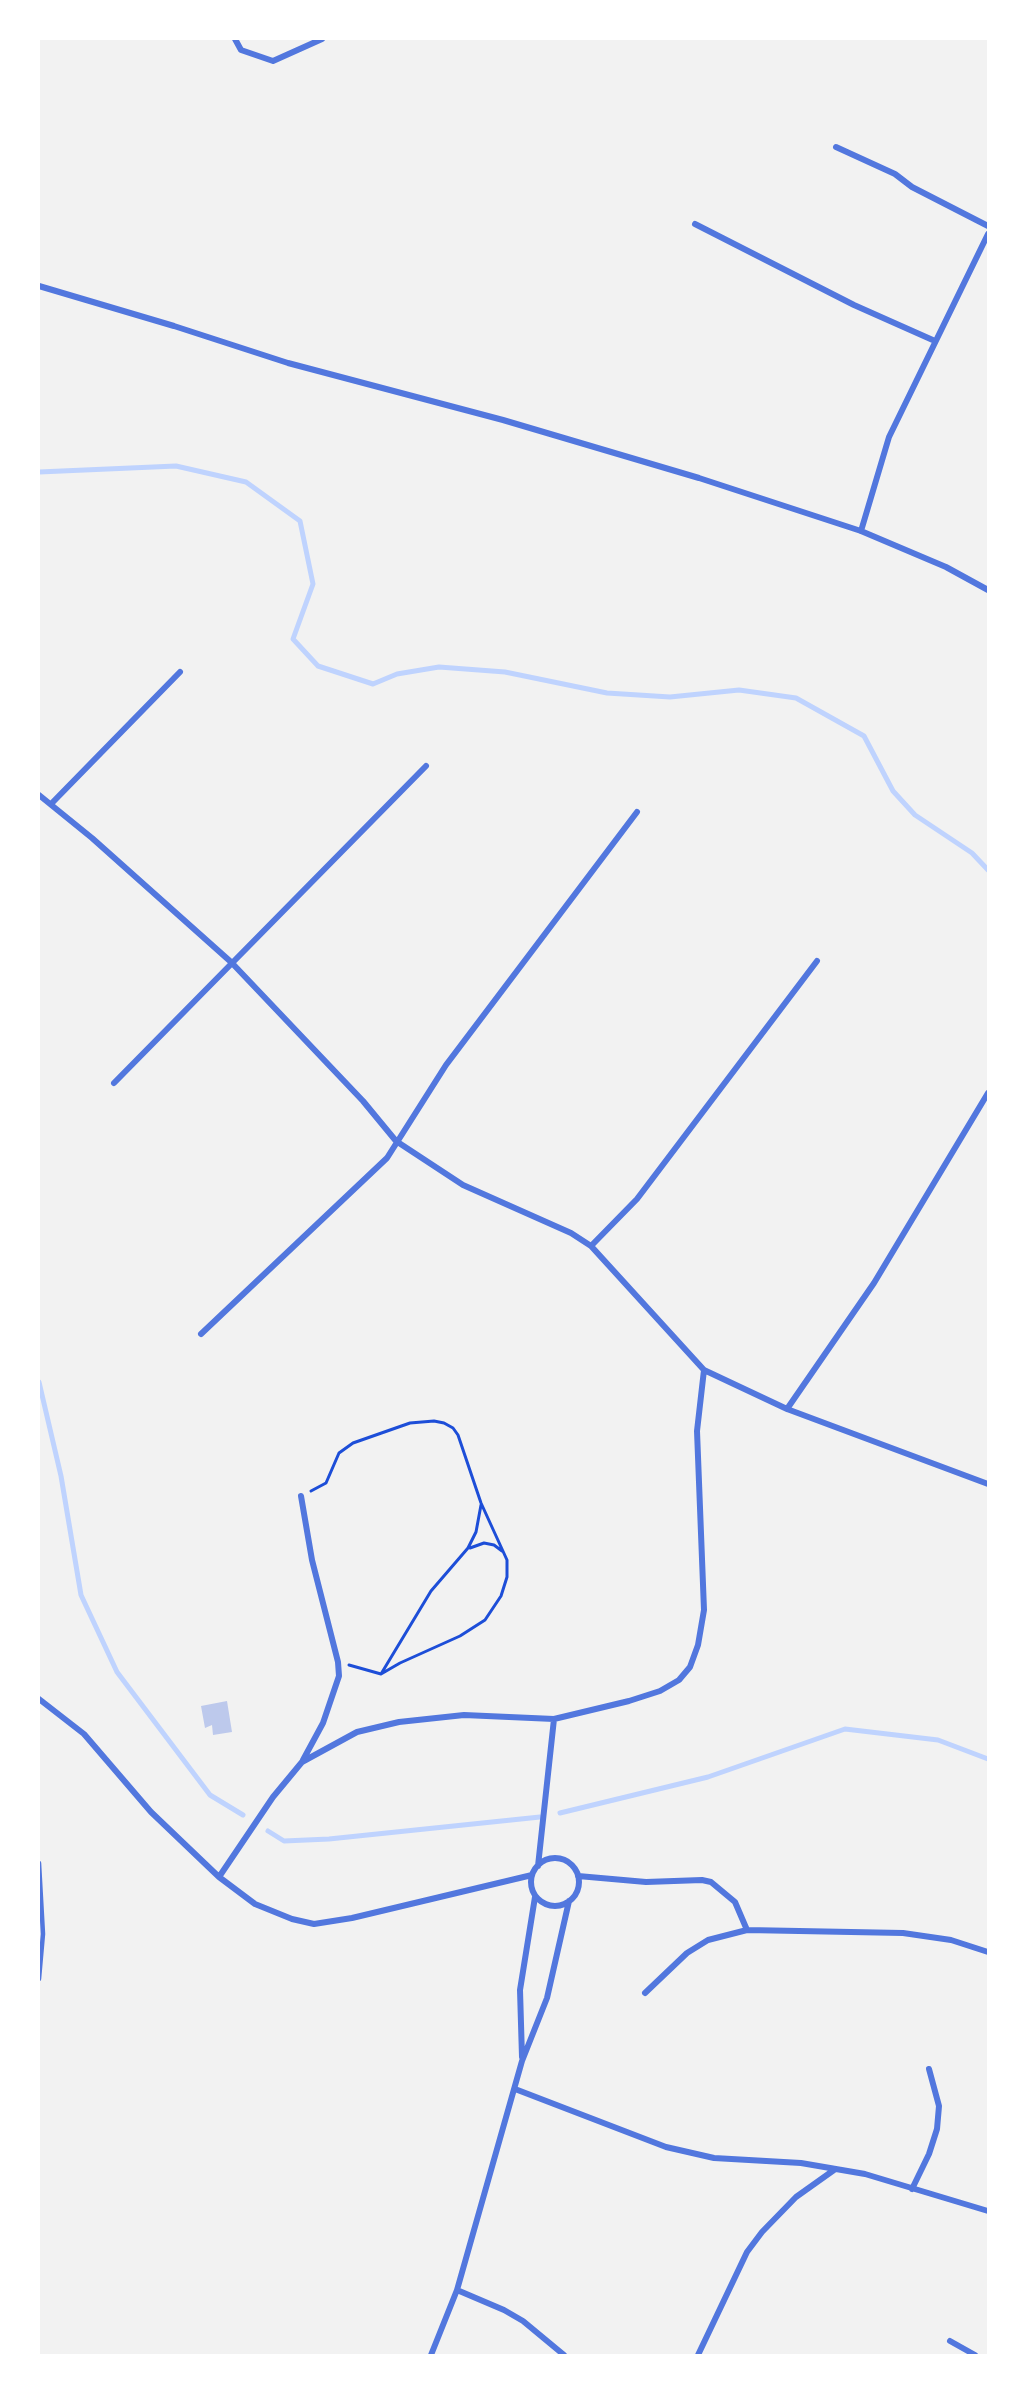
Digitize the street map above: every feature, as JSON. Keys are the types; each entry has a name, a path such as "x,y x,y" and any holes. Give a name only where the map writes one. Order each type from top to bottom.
{"street":[{"path":"235,39 241,50 273,61 322,39"},
{"path":"836,147 896,174 912,187 988,226"},
{"path":"695,224 854,305 935,341"},
{"path":"861,531 889,437 988,234"},
{"path":"39,286 288,363 503,420 688,475 861,531 946,567 988,590"},
{"path":"51,804 180,672"},
{"path":"114,1083 426,766"},
{"path":"39,795 231,962 363,1101 396,1141 463,1185 571,1233 591,1246 704,1370 787,1408 988,1485"},
{"path":"201,1334 387,1158 446,1065 637,812"},
{"path":"591,1246 637,1199 817,962"},
{"path":"787,1408 874,1283 988,1093"},
{"path":"302,1762 357,1732 399,1722 464,1715 554,1719 602,1708 660,1690 679,1680 690,1667 703,1627 697,1431 704,1370"},
{"path":"219,1877 273,1797 302,1762 330,1704 339,1676 338,1662 312,1560 302,1496"},
{"path":"39,1699 84,1734 151,1812 219,1877 255,1904 292,1919 314,1924 372,1914 532,1875"},
{"path":"522,2061 520,1990 535,1897 531,1885 532,1875 538,1866 554,1719"},
{"path":"431,2355 457,2290 522,2061 547,1998 569,1901 579,1887 574,1867 566,1861 556,1858 538,1866"},
{"path":"578,1876 646,1882 702,1880 711,1882 735,1902 747,1930"},
{"path":"535,1897 548,1905 561,1905 569,1901"},
{"path":"645,1993 687,1953 708,1940 747,1930 903,1933 951,1940 988,1952"},
{"path":"912,2189 929,2154 937,2129 939,2106 929,2069"},
{"path":"514,2089 666,2148 714,2158 801,2163 865,2174 988,2211"},
{"path":"698,2355 747,2252 762,2232 796,2197 834,2170"},
{"path":"457,2290 504,2310 523,2321 564,2355"},
{"path":"950,2341 975,2355"}],"lane":[{"path":"39,1863 43,1934 39,1979"}],"path":[{"path":"302,1496 326,1483 339,1453 353,1443 410,1423 435,1420 453,1428 458,1435 481,1503 507,1560 507,1577 501,1596 485,1620 460,1636 417,1654 381,1674 338,1662"},
{"path":"381,1674 431,1592 468,1548 476,1532 481,1503"},
{"path":"468,1548 484,1543 494,1545 503,1551"}],"building":[{"path":"227,1701 232,1732 213,1735 212,1725 205,1728 201,1706"}],"waterway":[{"path":"39,472 176,466 246,482 300,521 313,584 293,639 318,666 373,684 397,674 439,667 505,672 607,693 670,697 739,690 796,698 864,736 893,791 915,815 972,853 988,870"},
{"path":"39,1382 61,1476 81,1595 117,1672 210,1795 243,1815"},
{"path":"560,1813 708,1777 845,1729 938,1740 988,1759"},
{"path":"268,1831 284,1841 329,1839 540,1817"}]}
